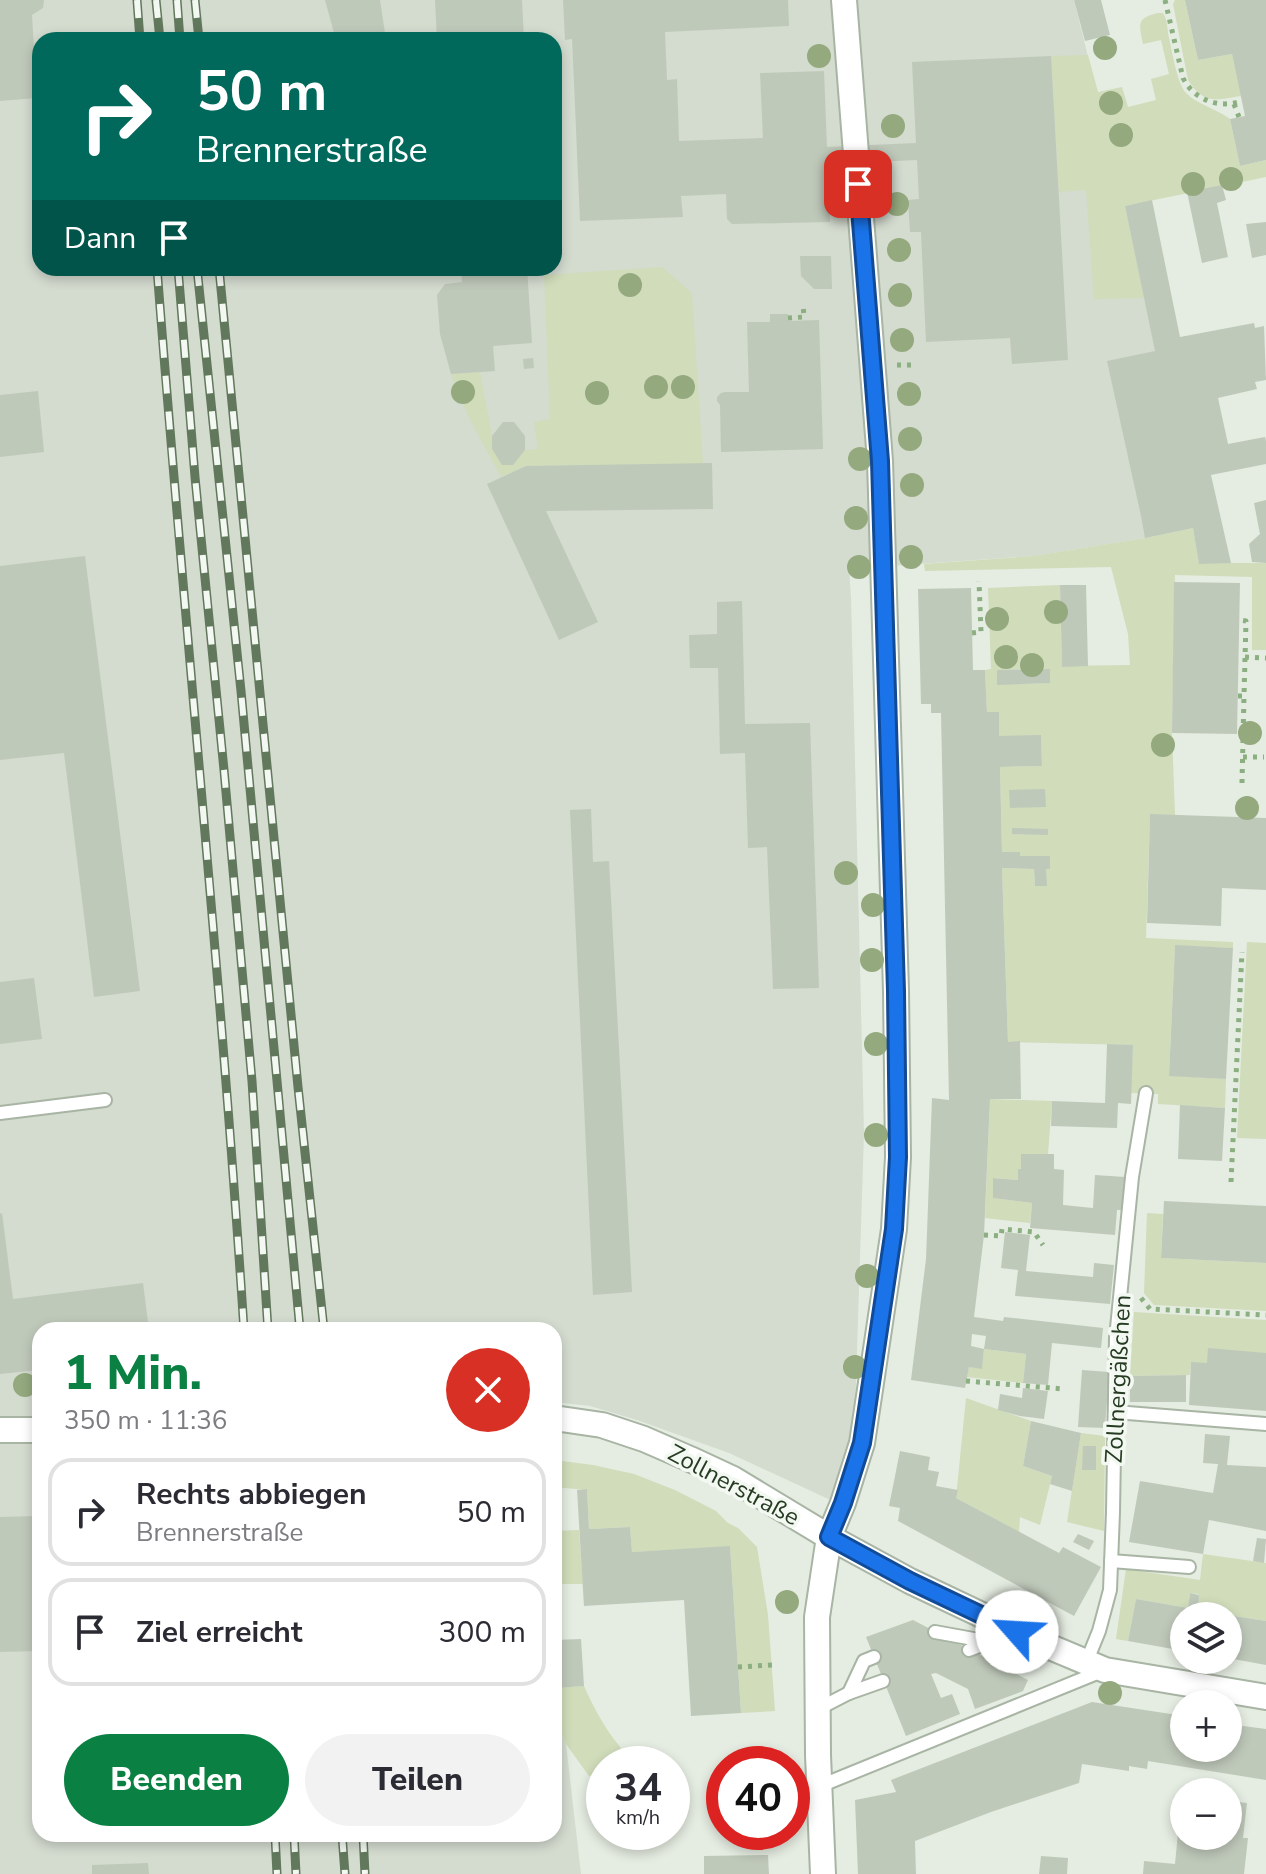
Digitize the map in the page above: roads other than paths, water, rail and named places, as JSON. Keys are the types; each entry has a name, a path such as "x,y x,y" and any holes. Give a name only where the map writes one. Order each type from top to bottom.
{"street":[{"path":"823,1874 817,1617 829,1537 862,1443 894,1229 898,1157 896,959 880,461 844,0"},
{"name":"Zollnerstraße","path":"562,1419 602,1425 690,1459 733,1479 910,1581 1096,1667 1266,1697"},
{"path":"0,1430 32,1430"}],"lane":[{"name":"Zollnergäßchen","path":"1096,1667 1099,1631 1110,1590 1116,1338 1132,1177 1146,1093"},
{"path":"0,1113 105,1100"},
{"path":"1115,1412 1266,1424"},
{"path":"1111,1561 1189,1567"},
{"path":"935,1632 990,1642"},
{"path":"969,1650 1017,1632"},
{"path":"849,1693 864,1661 874,1657"},
{"path":"820,1786 1096,1667"},
{"path":"818,1709 849,1693 883,1681"}],"railway":[{"path":"137,0 139,32"},
{"path":"156,0 159,32"},
{"path":"177,0 179,32"},
{"path":"195,0 198,32"},
{"path":"158,276 243,1322"},
{"path":"179,276 252,1081 267,1322"},
{"path":"198,276 241,691 299,1322"},
{"path":"220,276 323,1322"},
{"path":"275,1842 277,1874"},
{"path":"294,1842 296,1874"},
{"path":"343,1842 345,1874"},
{"path":"363,1842 365,1874"}]}
